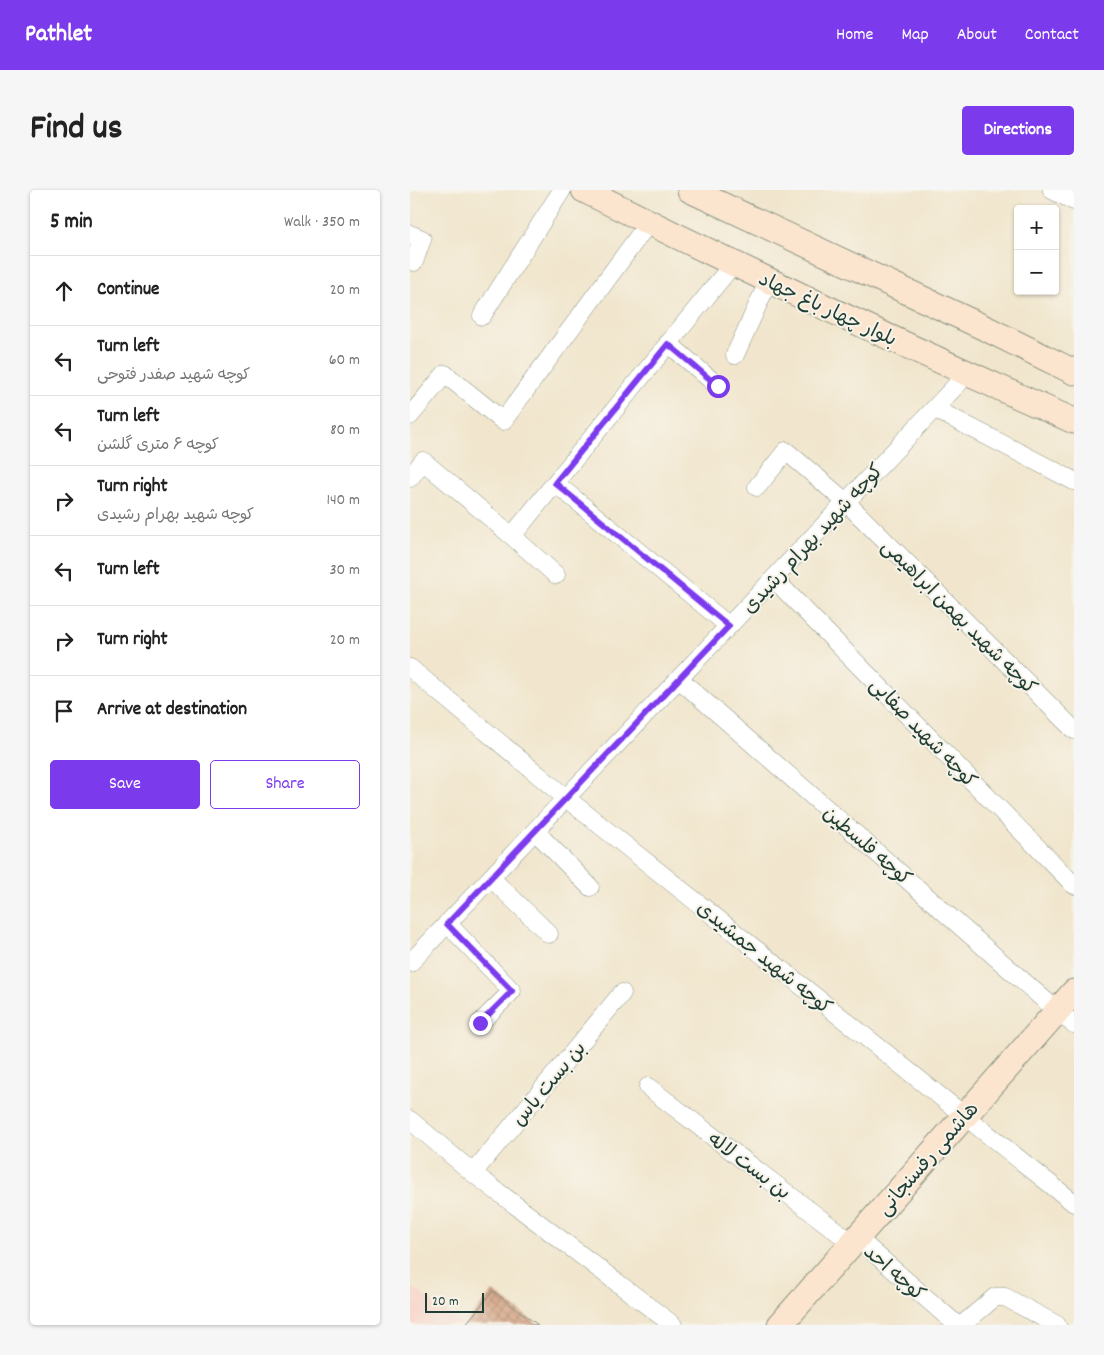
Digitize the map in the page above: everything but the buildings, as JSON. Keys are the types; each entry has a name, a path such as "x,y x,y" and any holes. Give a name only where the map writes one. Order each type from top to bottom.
{"street":[{"path":"482,316 562,190"},
{"name":"بلوار چهار باغ جهاد","path":"584,190 733,264 967,374 1074,421"},
{"path":"690,190 732,199 1074,372"},
{"path":"1052,190 1074,201"},
{"path":"410,416 445,374 503,421 648,222"},
{"path":"410,234 422,239 414,262"},
{"path":"512,536 733,264"},
{"path":"735,355 769,280"},
{"path":"668,344 718,386"},
{"name":"کوچه شهید بهرام رشیدی","path":"410,963 967,374"},
{"path":"935,409 1074,481"},
{"name":"کوچه شهید بهمن ابراهیمی","path":"757,487 786,451 846,502 1074,730"},
{"path":"410,478 423,461 556,574"},
{"path":"555,483 729,626"},
{"name":"کوچه شهید صفایی","path":"774,578 1074,885"},
{"name":"کوچه شهید جمشیدی","path":"410,668 566,798 1074,1203"},
{"name":"کوچه فلسطین","path":"679,679 1066,1017"},
{"path":"535,831 590,887"},
{"path":"491,878 549,934"},
{"path":"447,924 512,991 480,1023"},
{"name":"هاشمی رفسنجانی","path":"780,1325 965,1116 1066,1017 1074,992"},
{"name":"بن بست یاس","path":"473,1173 622,993"},
{"name":"بن بست لاله","path":"648,1087 854,1241"},
{"path":"410,1120 473,1173 673,1325"},
{"name":"کوچه احد","path":"854,1241 957,1325"},
{"path":"962,1325 996,1297 1005,1297 1057,1325"}],"shaded area":[{"path":"410,1285 463,1325 410,1325"},
{"path":"493,1291 538,1325 463,1325"}],"route":[{"path":"480,1023 512,991 447,924 729,626 555,483 668,344 718,386"}]}
